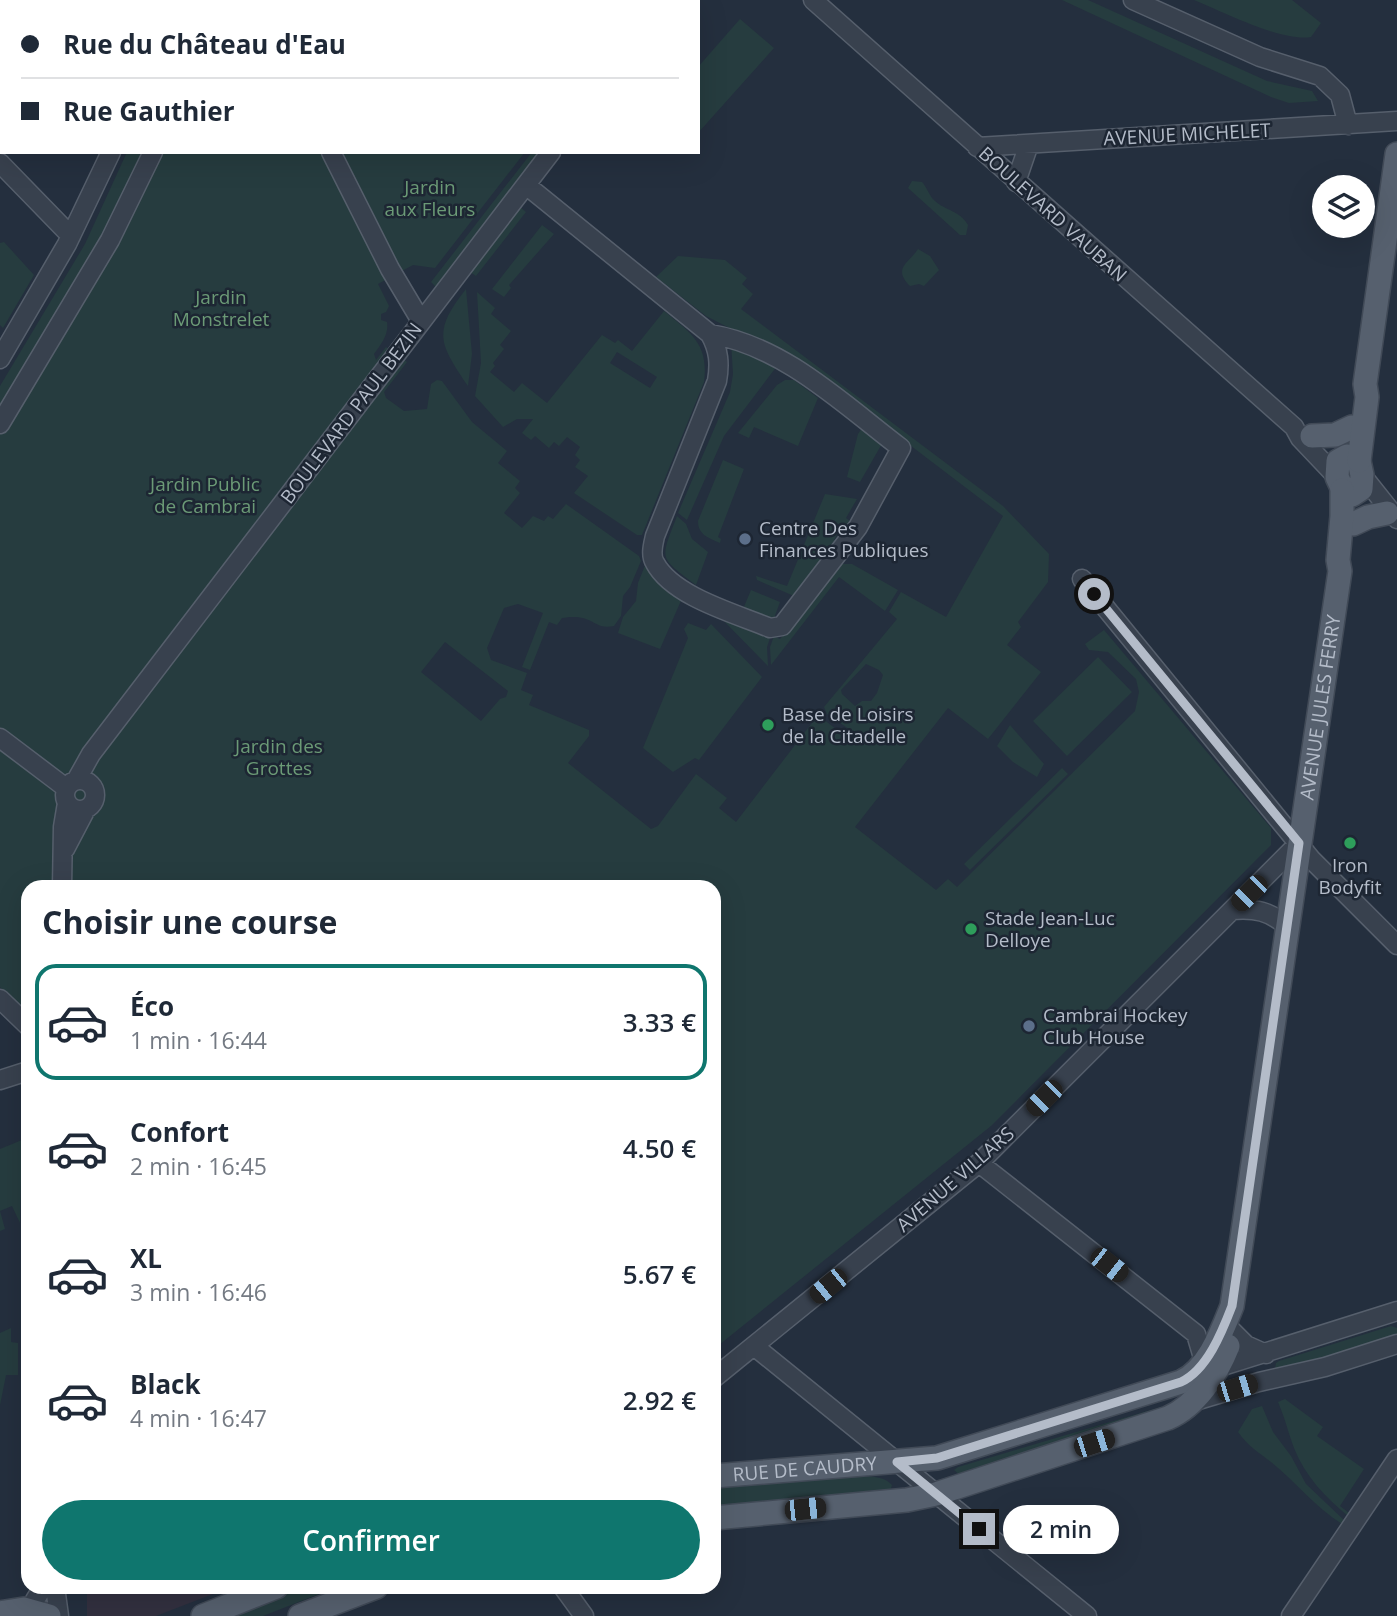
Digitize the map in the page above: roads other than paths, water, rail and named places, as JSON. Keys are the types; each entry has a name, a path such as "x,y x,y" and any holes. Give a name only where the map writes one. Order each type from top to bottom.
{"main road":[{"name":"AVENUE JULES FERRY","path":"1204,1368 1227,1332 1232,1306 1340,571 1348,553 1359,505 1351,475 1352,427 1359,396 1365,384 1393,216 1397,154"},
{"name":"AVENUE JULES FERRY","path":"1340,571 1338,560 1342,516 1367,397 1365,384"},
{"path":"1303,431 1335,435 1352,427"},
{"path":"1353,524 1368,517 1393,516"},
{"name":"RUE DE CAUDRY","path":"721,1517 907,1500 936,1494 1168,1419 1192,1402 1204,1368"},
{"name":"RUE DE CAUDRY","path":"721,1475 937,1458 1181,1382 1204,1368"},
{"path":"203,1616 258,1594"},
{"path":"300,1616 358,1594"},
{"path":"0,1611 16,1609 41,1613"}],"street":[{"name":"BOULEVARD VAUBAN","path":"813,0 1016,182 1303,431 1351,475 1364,498 1375,502 1393,516"},
{"path":"1133,0 1260,57 1320,76 1340,95 1348,125"},
{"name":"AVENUE MICHELET","path":"977,147 1397,121"},
{"path":"1016,182 1029,144"},
{"path":"0,359 71,236 110,154"},
{"path":"0,424 110,240 152,154"},
{"path":"332,154 390,269 421,321"},
{"name":"BOULEVARD PAUL BEZIN","path":"63,880 65,849 63,834 75,789 102,742 549,154"},
{"path":"0,163 71,236"},
{"path":"526,184 710,334 718,351 717,381 655,536 653,557 659,569 688,593 775,629 782,626 864,518 901,448 781,359 731,337 710,334"},
{"path":"1082,579 1316,864 1397,945"},
{"path":"0,738 75,789"},
{"name":"BOULEVARD PAUL BEZIN","path":"65,849 86,809 75,809 75,789"},
{"name":"AVENUE VILLARS","path":"721,1372 979,1163 1299,843"},
{"path":"1232,910 1248,908 1264,911 1278,918 1287,927"},
{"path":"0,999 21,1019"},
{"path":"0,1080 21,1073"},
{"path":"979,1163 1196,1334 1227,1332 1266,1354"},
{"name":"RUE DE CAUDRY","path":"1204,1368 1266,1354 1397,1311"},
{"path":"1196,1334 1204,1368"},
{"name":"RUE DE CAUDRY","path":"1192,1402 1259,1381 1312,1371 1397,1344"},
{"path":"754,1346 1087,1616"},
{"path":"1291,1616 1397,1459"},
{"path":"39,1594 35,1600 41,1613"},
{"path":"56,1594 59,1616"},
{"path":"569,1594 584,1616"}],"place":[{"name":"Centre Des Finances Publiques","path":"745,539"},
{"name":"Base de Loisirs de la Citadelle","path":"768,725"},
{"name":"Iron Bodyfit","path":"1350,843"},
{"name":"Stade Jean-Luc Delloye","path":"971,929"},
{"name":"Cambrai Hockey Club House","path":"1029,1026"}],"park label":[{"name":"Jardin aux Fleurs","path":"430,198"},
{"name":"Jardin Monstrelet","path":"221,308"},
{"name":"Jardin Public de Cambrai","path":"205,495"},
{"name":"Jardin des Grottes","path":"279,757"}]}
